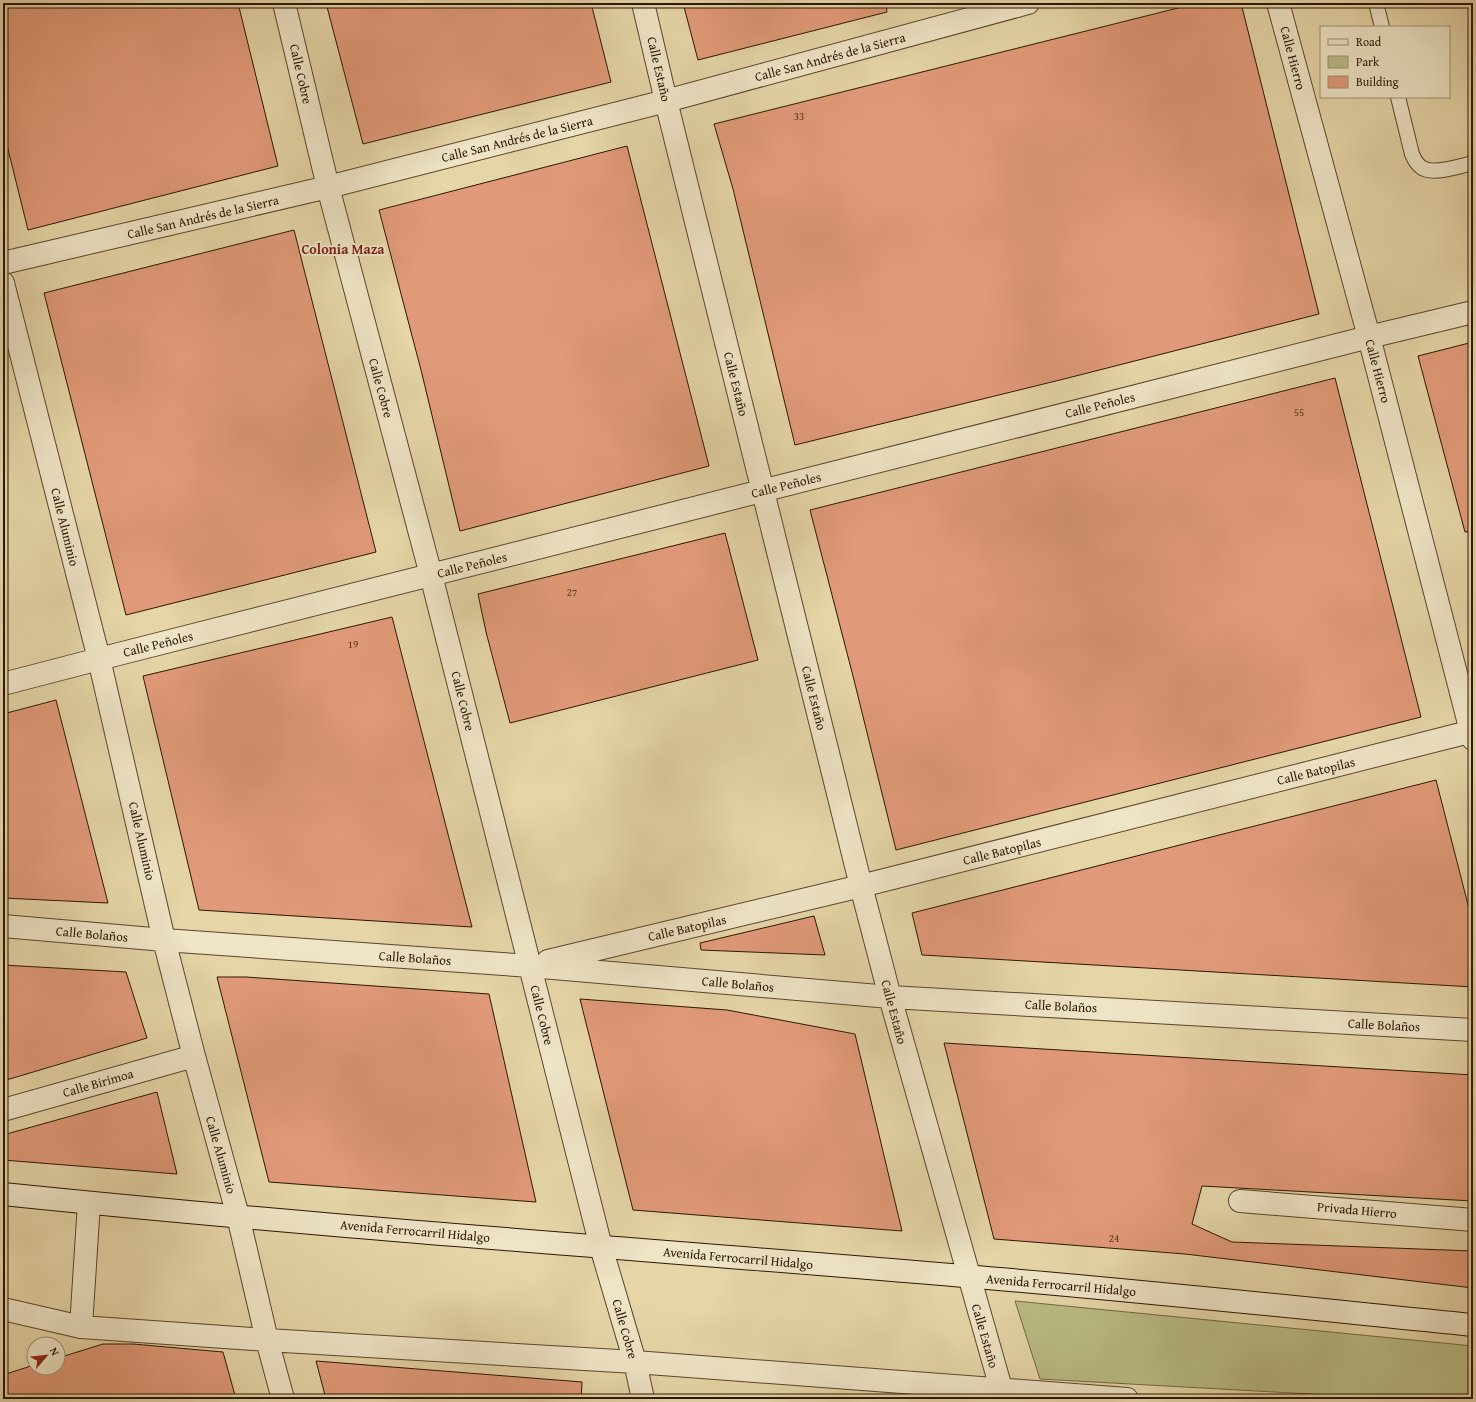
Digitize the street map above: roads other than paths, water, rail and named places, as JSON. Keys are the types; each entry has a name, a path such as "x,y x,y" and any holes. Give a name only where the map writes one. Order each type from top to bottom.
{"street":[{"name":"Calle Cobre","path":"284,3 328,187 431,575 601,1247 635,1362 643,1399"},
{"name":"Calle Estaño","path":"643,3 762,491 861,886 890,997 1002,1394"},
{"name":"Calle San Andrés de la Sierra","path":"3,263 328,187 666,101 1028,3"},
{"name":"Calle Hierro","path":"1278,3 1369,337 1472,734"},
{"name":"Calle Aluminio","path":"3,283 99,658 164,940 238,1216 267,1340 283,1399"},
{"name":"Calle Peñoles","path":"3,684 99,658 1473,312"},
{"name":"Calle Batopilas","path":"530,966 861,886 1472,734"},
{"name":"Calle Bolaños","path":"3,926 164,940 530,966 890,997 1473,1030"},
{"name":"Calle Birimoa","path":"3,1110 194,1056"},
{"name":"Avenida Ferrocarril Hidalgo","path":"3,1194 89,1203 601,1247 968,1276 1473,1325"},
{"name":"Privada Hierro","path":"1240,1201 1473,1220"},
{"path":"81,1327 89,1203"},
{"path":"3,1309 81,1327 267,1340 635,1362 1002,1394 1127,1399"}],"lane":[{"path":"1376,3 1382,26"},
{"path":"1398,98 1412,154 1416,162 1422,168 1429,171 1438,171 1473,163"}],"district":[{"name":"Colonia Maza","path":"343,249"}]}
